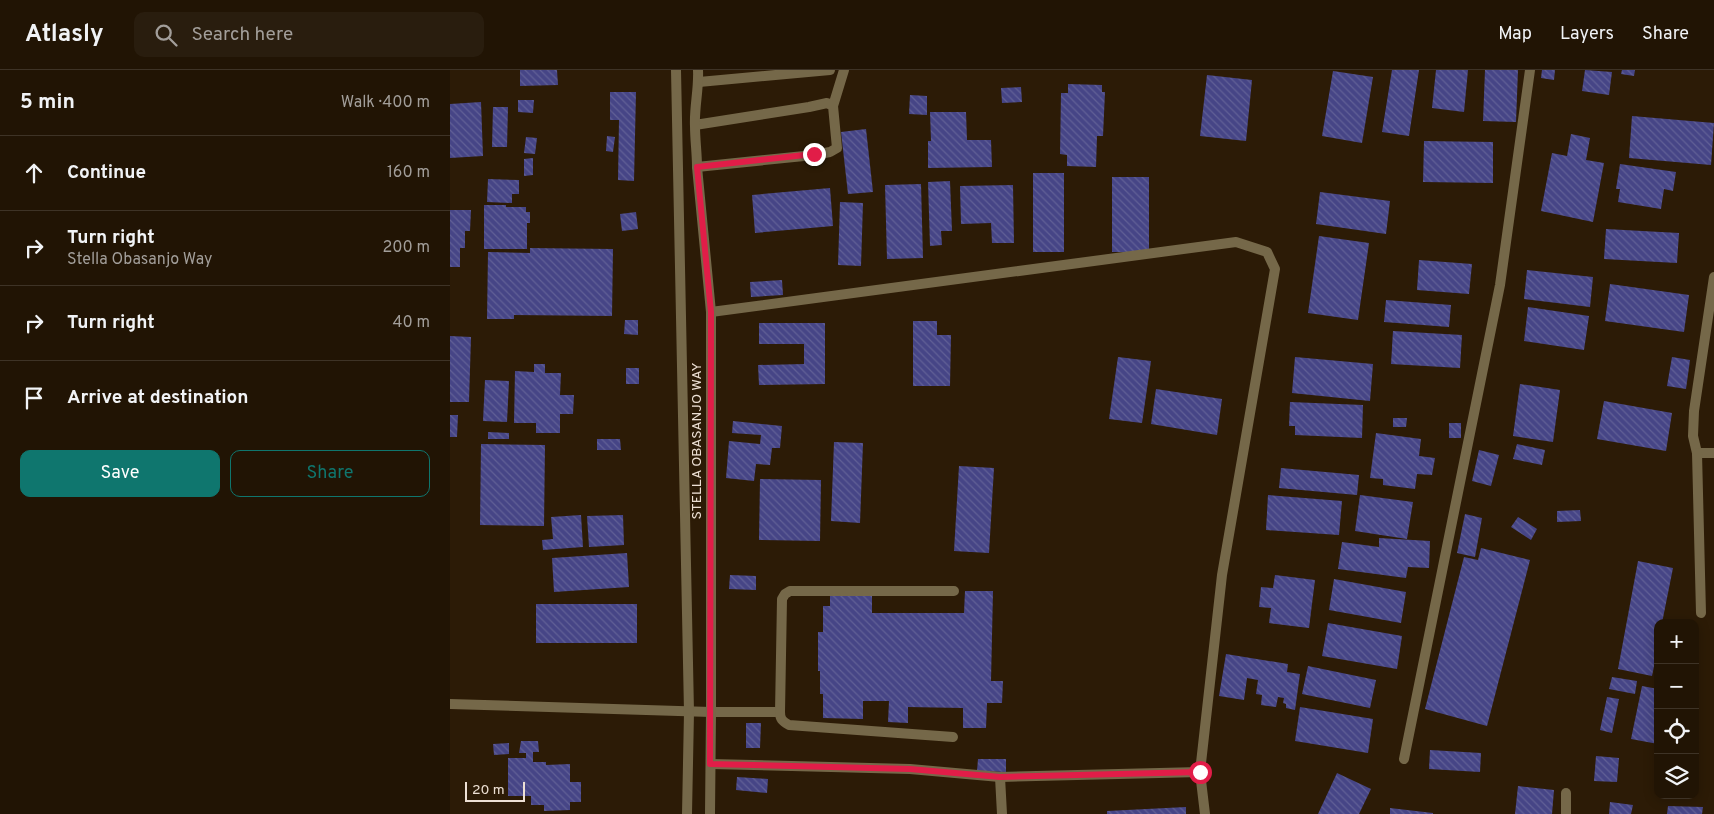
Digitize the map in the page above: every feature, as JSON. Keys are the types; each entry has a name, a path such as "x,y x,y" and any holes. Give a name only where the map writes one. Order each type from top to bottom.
{"street":[{"path":"676,70 689,712 687,814"},
{"name":"STELLA OBASANJO WAY","path":"698,70 699,82 695,125 697,167 711,312 710,814"},
{"path":"699,82 830,70"},
{"path":"697,167 830,152 837,148 833,106 844,70"},
{"path":"1404,759 1500,285 1530,70"},
{"path":"695,125 809,108 827,103 833,106"},
{"path":"678,146 697,144"},
{"path":"711,312 1236,242 1267,252 1275,269 1222,575 1200,772 1206,814"},
{"path":"1701,613 1697,453 1693,436 1694,411 1714,277"},
{"path":"1697,453 1714,454"},
{"path":"953,737 789,725 783,722 780,712 782,599 785,594 790,591 954,591"},
{"path":"450,704 689,712 780,712"},
{"path":"710,764 910,769 1000,777 1200,772"},
{"path":"1000,777 1002,814"},
{"path":"1566,793 1566,814"}],"building":[{"path":"520,70 557,70 558,85 520,86"},
{"path":"1392,70 1419,70 1409,136 1382,132"},
{"path":"1436,70 1468,70 1464,112 1432,108"},
{"path":"1485,70 1518,70 1516,122 1483,121"},
{"path":"1542,70 1555,70 1554,80 1541,78"},
{"path":"1585,70 1612,72 1609,95 1582,91"},
{"path":"1622,70 1635,70 1634,76 1621,74"},
{"path":"1333,71 1373,77 1362,143 1322,136"},
{"path":"1207,75 1252,80 1246,141 1200,136"},
{"path":"1068,84 1102,85 1102,92 1105,92 1103,136 1097,136 1096,167 1067,166 1067,155 1060,154 1061,93 1068,93"},
{"path":"1021,87 1022,102 1002,103 1001,88"},
{"path":"610,92 636,92 634,181 618,180 619,120 610,120"},
{"path":"910,95 927,96 927,115 909,114"},
{"path":"518,100 534,100 533,113 518,112"},
{"path":"481,102 483,156 450,158 450,104"},
{"path":"493,107 508,107 507,147 492,147"},
{"path":"930,112 966,112 967,140 991,140 992,167 928,168 928,141 931,141"},
{"path":"1632,116 1714,123 1711,165 1629,158"},
{"path":"866,129 873,192 848,194 841,132"},
{"path":"1571,134 1590,138 1586,160 1604,163 1593,222 1541,211 1552,153 1567,156"},
{"path":"607,136 615,137 613,152 606,151"},
{"path":"526,137 537,138 535,154 524,153"},
{"path":"1424,141 1493,142 1493,183 1423,182"},
{"path":"533,158 533,175 524,176 524,159"},
{"path":"1620,164 1676,172 1673,191 1664,189 1661,209 1618,202 1620,189 1616,189"},
{"path":"1033,173 1064,173 1064,252 1033,252"},
{"path":"1112,177 1149,177 1149,252 1112,252"},
{"path":"488,179 519,180 519,194 512,194 512,203 487,202"},
{"path":"950,181 952,231 941,231 942,245 930,246 928,182"},
{"path":"921,184 923,258 887,259 885,185"},
{"path":"1013,185 1014,243 992,243 991,223 961,224 960,186"},
{"path":"830,188 833,226 755,233 752,195"},
{"path":"1320,192 1390,201 1386,234 1316,224"},
{"path":"840,202 863,203 861,266 838,265"},
{"path":"484,205 526,207 526,212 530,212 530,223 527,223 527,249 484,249"},
{"path":"450,210 471,210 470,231 465,231 465,248 460,248 460,267 450,267"},
{"path":"636,212 638,229 622,231 620,214"},
{"path":"1606,229 1679,233 1677,263 1604,259"},
{"path":"1319,236 1369,243 1358,320 1308,313"},
{"path":"530,248 613,249 612,316 514,315 514,319 487,319 488,252 530,253"},
{"path":"1419,260 1472,264 1469,294 1417,290"},
{"path":"1527,270 1593,277 1590,307 1524,299"},
{"path":"782,280 783,295 751,297 750,282"},
{"path":"1610,284 1689,295 1684,332 1605,321"},
{"path":"1386,300 1451,305 1449,327 1384,322"},
{"path":"1528,307 1589,316 1584,350 1524,341"},
{"path":"625,320 638,320 638,335 624,334"},
{"path":"913,321 937,321 937,335 951,335 950,386 913,386"},
{"path":"759,323 825,323 825,384 759,385 758,365 804,364 804,344 759,344"},
{"path":"1393,331 1462,335 1460,368 1391,364"},
{"path":"450,336 471,337 469,402 450,402"},
{"path":"1118,357 1151,361 1142,423 1109,419"},
{"path":"1295,357 1373,364 1370,401 1292,393"},
{"path":"1672,357 1690,360 1686,389 1667,386"},
{"path":"534,364 545,364 545,373 561,373 560,395 574,395 573,414 560,414 560,433 536,433 536,423 514,423 515,371 534,372"},
{"path":"626,368 639,368 639,384 626,384"},
{"path":"485,380 509,381 507,422 483,421"},
{"path":"1520,384 1560,390 1553,442 1513,436"},
{"path":"1156,389 1222,399 1217,435 1151,424"},
{"path":"1604,401 1672,413 1666,451 1597,439"},
{"path":"1290,402 1363,405 1362,438 1295,435 1295,426 1289,426"},
{"path":"450,415 458,415 457,437 450,437"},
{"path":"1393,418 1407,418 1406,427 1393,427"},
{"path":"733,421 782,426 780,448 772,448 770,465 756,464 754,481 726,478 729,441 760,444 761,435 732,433"},
{"path":"1449,423 1461,423 1461,438 1449,438"},
{"path":"488,432 509,433 509,439 488,439"},
{"path":"1376,433 1421,439 1419,456 1435,458 1432,475 1417,474 1415,489 1383,485 1383,479 1370,478"},
{"path":"597,439 620,439 621,450 597,450"},
{"path":"834,442 863,443 860,523 831,521"},
{"path":"481,444 545,445 544,526 480,525"},
{"path":"1517,444 1545,450 1542,465 1513,459"},
{"path":"1479,450 1499,455 1491,486 1472,481"},
{"path":"959,466 994,468 989,553 954,551"},
{"path":"1281,468 1359,475 1357,495 1279,488"},
{"path":"760,479 821,480 820,541 759,540"},
{"path":"1268,495 1342,501 1339,535 1266,530"},
{"path":"1360,495 1413,502 1407,539 1355,531"},
{"path":"1580,510 1581,521 1557,522 1557,511"},
{"path":"1465,514 1482,518 1475,557 1457,553"},
{"path":"581,515 583,547 543,550 542,540 553,539 551,517"},
{"path":"623,515 624,545 589,547 587,516"},
{"path":"1518,517 1537,529 1531,540 1511,527"},
{"path":"1379,538 1430,541 1429,568 1408,567 1406,578 1338,569 1342,542 1379,547"},
{"path":"1481,548 1530,560 1487,726 1425,709 1464,557 1478,560"},
{"path":"627,553 629,587 554,592 552,558"},
{"path":"1638,561 1673,568 1663,619 1654,619 1654,666 1652,676 1618,669"},
{"path":"730,575 756,576 756,590 729,589"},
{"path":"1275,575 1315,580 1309,628 1269,623 1271,608 1259,607 1261,587 1273,588"},
{"path":"1334,579 1406,592 1401,623 1329,610"},
{"path":"965,591 993,591 991,681 1003,681 1002,703 987,703 986,728 963,728 963,708 908,707 908,723 888,722 889,701 863,701 863,719 823,718 823,694 820,694 820,671 818,671 818,632 823,632 823,606 830,606 830,595 872,595 872,613 964,613"},
{"path":"536,604 637,604 637,643 536,643"},
{"path":"1328,623 1402,636 1397,669 1322,656"},
{"path":"1226,654 1288,664 1287,672 1300,674 1295,710 1286,708 1286,704 1283,703 1284,698 1278,697 1276,707 1261,705 1262,695 1256,694 1258,680 1247,678 1244,700 1219,696"},
{"path":"1308,666 1376,680 1370,708 1302,694"},
{"path":"1612,677 1637,681 1635,694 1609,689"},
{"path":"1642,686 1654,688 1654,743 1631,739"},
{"path":"1607,697 1619,699 1612,733 1600,730"},
{"path":"1300,707 1373,719 1368,753 1295,741"},
{"path":"746,723 761,723 760,748 746,748"},
{"path":"521,741 538,741 539,752 533,752 533,762 546,762 546,765 570,764 570,782 581,782 581,802 570,802 570,810 544,811 544,805 531,805 531,796 508,796 508,758 526,758 526,753 519,753"},
{"path":"509,743 509,754 494,755 493,744"},
{"path":"1430,750 1481,753 1480,772 1429,769"},
{"path":"1596,756 1619,758 1617,782 1594,781"},
{"path":"978,759 1006,759 1006,772 977,771"},
{"path":"1337,773 1371,789 1359,814 1318,814"},
{"path":"737,777 768,779 767,793 736,790"},
{"path":"1518,786 1554,790 1552,814 1515,814"},
{"path":"1610,802 1633,805 1631,814 1609,814"},
{"path":"1668,806 1703,807 1702,814 1667,814"},
{"path":"1186,807 1186,814 1107,814 1107,811"},
{"path":"1390,808 1433,813 1433,814 1390,814"}],"route":[{"path":"814,154 697,167 711,312 710,764 910,769 1000,777 1200,772"}]}
